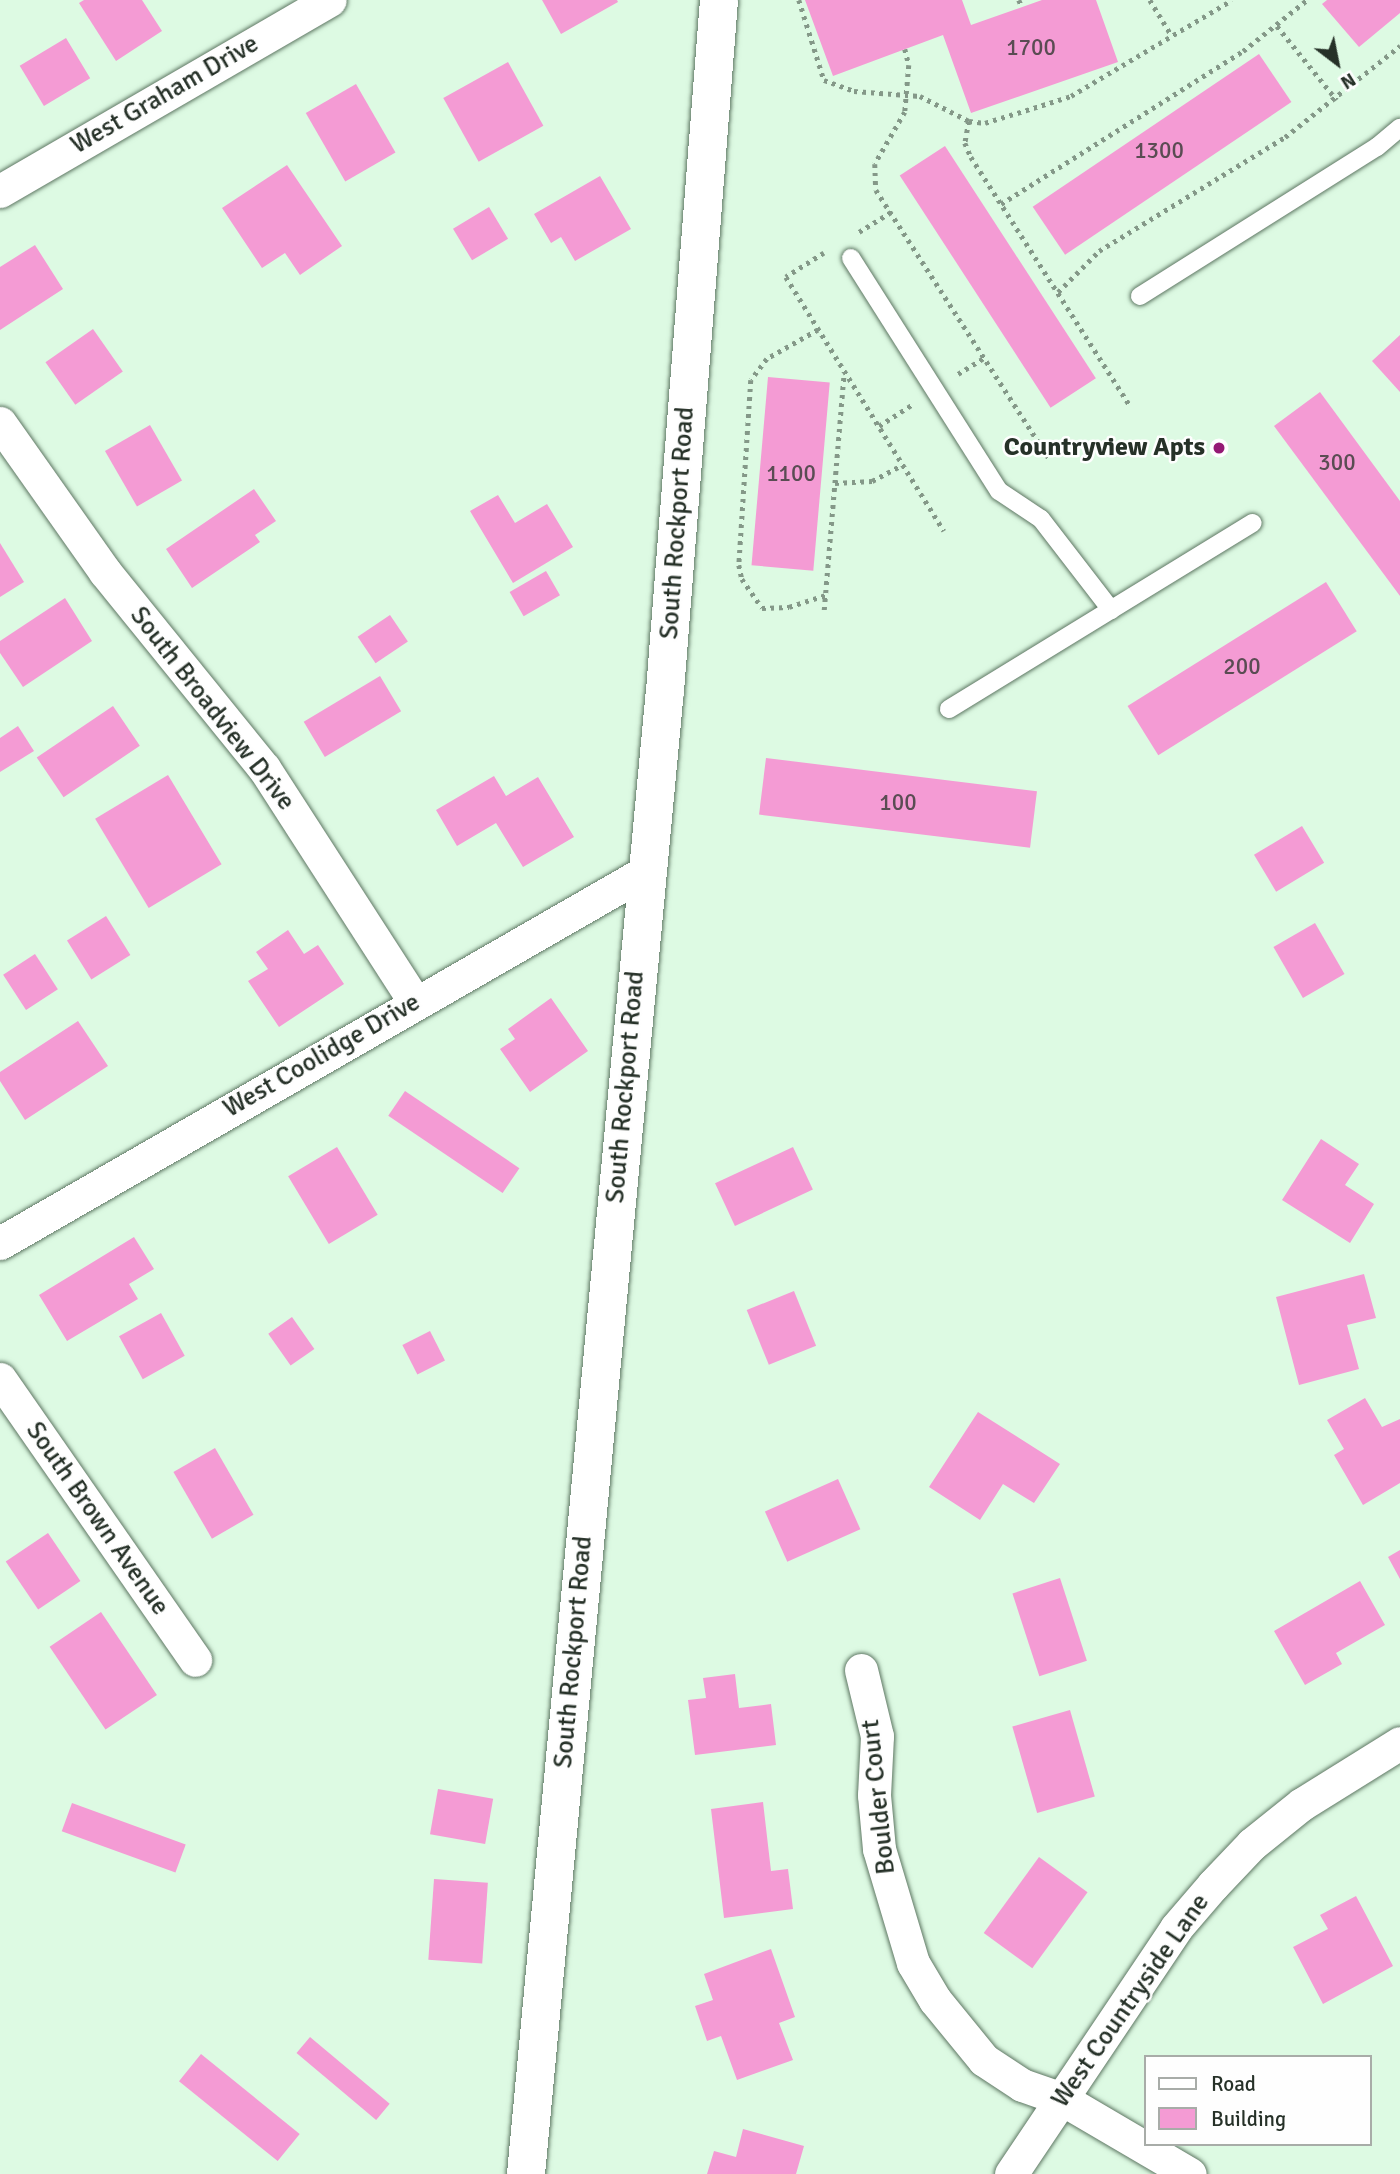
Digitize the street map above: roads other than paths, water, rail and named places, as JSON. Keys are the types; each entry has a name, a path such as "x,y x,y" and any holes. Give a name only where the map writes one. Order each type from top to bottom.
{"street":[{"name":"West Graham Drive","path":"0,191 330,0"},
{"name":"South Rockport Road","path":"526,2174 645,872 665,691 719,0"},
{"name":"South Broadview Drive","path":"0,423 105,572 264,768 415,1002"},
{"name":"West Coolidge Drive","path":"0,1244 415,1002 645,872"},
{"name":"South Brown Avenue","path":"0,1379 195,1660"},
{"name":"Boulder Court","path":"861,1670 877,1736 874,1795 879,1849 913,1963 960,2035 984,2060 1022,2085 1062,2099 1190,2174"},
{"name":"West Countryside Lane","path":"1011,2174 1176,1928 1213,1885 1252,1844 1302,1804 1400,1743"}],"lane":[{"path":"1140,296 1377,148 1400,128"},
{"path":"851,258 999,491 1041,519 1111,610"},
{"path":"949,709 1252,523"}],"place":[{"name":"Countryview Apts","path":"1219,448"}]}
